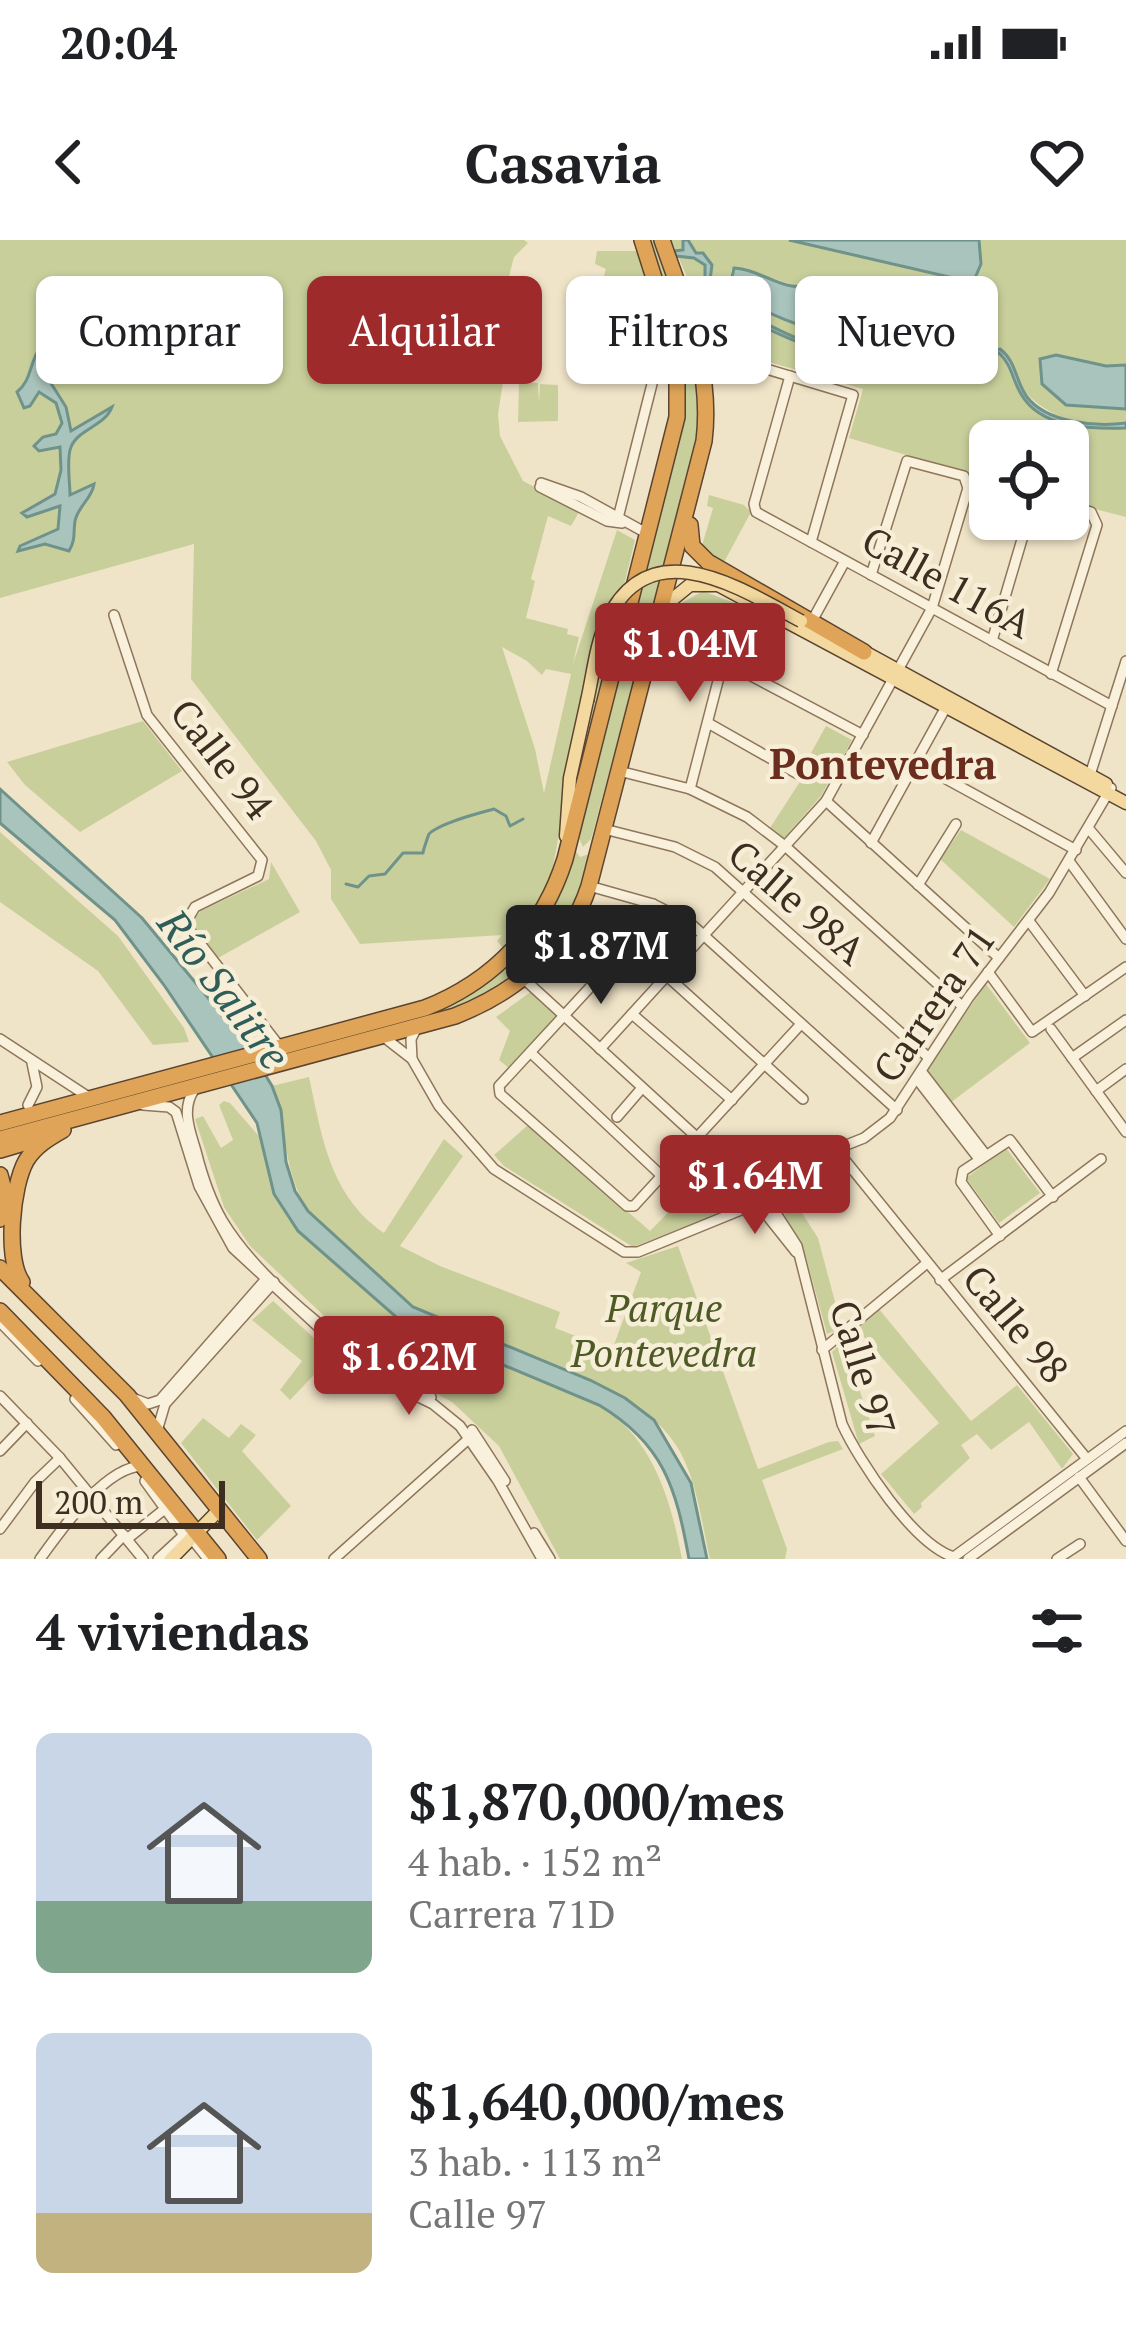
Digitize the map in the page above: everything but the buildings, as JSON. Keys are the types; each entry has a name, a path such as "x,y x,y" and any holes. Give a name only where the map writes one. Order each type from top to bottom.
{"highway":[{"path":"0,1123 425,1008 464,989 498,964 530,931 550,900 565,859 677,417 680,382 675,343 642,240"},
{"path":"662,240 675,276"},
{"path":"0,1139 417,1027 476,1008 524,979 568,931 589,886 691,495 706,423 705,384"},
{"path":"691,495 690,539 698,555 865,652"},
{"path":"583,790 575,843 582,852 592,845 619,771"},
{"path":"0,1113 106,1093"},
{"path":"0,1150 105,1113"},
{"path":"34,1298 10,1258 19,1183 30,1155 63,1130"},
{"path":"0,1175 7,1202 0,1219"},
{"path":"0,1268 127,1395 259,1559"},
{"path":"0,1311 87,1399 191,1536 218,1559"}],"main road":[{"path":"565,859 571,778 587,701 606,622 620,599 651,578 674,572 711,575 806,621"},
{"path":"663,607 690,585 713,584 896,674 1090,775 1109,790"},
{"path":"865,652 946,707 1126,799"},
{"path":"171,1559 220,1509"}],"street":[{"path":"771,371 853,395 811,542"},
{"name":"Calle 116A","path":"790,376 754,509 1112,706"},
{"path":"620,522 652,384"},
{"path":"601,1049 826,801 932,608 968,480 964,476 908,461 871,575"},
{"path":"541,485 648,534"},
{"path":"1051,674 1097,525 1096,517 1089,514"},
{"path":"992,641 1022,540"},
{"path":"806,621 845,561"},
{"name":"Calle 94","path":"114,615 147,715 259,855 261,870 256,877 195,907 185,919 187,929 273,1049"},
{"path":"691,789 731,631"},
{"path":"723,661 862,735"},
{"path":"1090,775 1126,661"},
{"path":"871,843 946,707"},
{"path":"708,723 798,774"},
{"path":"917,763 1076,850"},
{"path":"619,771 691,789 747,817 962,1006"},
{"name":"Carrera 71","path":"746,1185 877,1130 897,1110 962,1006 1069,861 1109,790"},
{"path":"826,801 999,958"},
{"path":"918,885 956,824"},
{"name":"Calle 98A","path":"604,829 696,856 744,889 929,1058"},
{"path":"1089,829 1126,873"},
{"path":"1069,861 1126,939"},
{"path":"589,886 653,904 689,922 897,1110"},
{"path":"653,904 628,945 499,1090 628,1207 663,1177 801,1024"},
{"path":"1029,921 1085,996"},
{"path":"988,972 1033,1032 1126,967"},
{"path":"667,976 803,1099"},
{"name":"Calle 97","path":"524,979 763,1201 796,1252 842,1424 871,1477 937,1553 953,1558"},
{"path":"632,1014 732,1100"},
{"path":"1072,1058 1126,1020"},
{"path":"412,1060 411,1039 417,1027"},
{"path":"1051,1029 1125,1129"},
{"path":"382,1037 396,1043 412,1060 439,1106 494,1168 624,1252 763,1201"},
{"path":"0,1039 87,1096"},
{"path":"531,1053 663,1177"},
{"path":"28,1105 37,1087 32,1063"},
{"path":"1096,1090 1126,1069"},
{"path":"919,1075 982,1157"},
{"path":"195,1088 187,1112 204,1181 228,1229 270,1281"},
{"path":"616,1117 642,1088"},
{"path":"135,1105 169,1107 176,1112 217,1226 270,1281 367,1372 433,1404 472,1435 546,1559"},
{"path":"1000,1236 960,1177 982,1157 1010,1140 1053,1197"},
{"name":"Calle 98","path":"836,1149 1087,1459"},
{"path":"940,1280 1101,1159"},
{"name":"Calle 97","path":"763,1201 759,1188 764,1179"},
{"path":"822,1350 927,1263"},
{"path":"127,1395 148,1404 160,1400 270,1281"},
{"path":"157,1431 165,1404 270,1281"},
{"path":"0,1322 139,1466 208,1559"},
{"path":"0,1396 60,1458 143,1559"},
{"path":"0,1451 27,1423"},
{"path":"953,1558 1126,1431"},
{"path":"334,1559 472,1435"},
{"path":"968,1559 1126,1443"},
{"path":"0,1529 34,1482 60,1458"},
{"path":"1079,1477 1087,1459"},
{"path":"40,1559 92,1496 139,1466"},
{"path":"871,1477 881,1468"},
{"path":"1079,1477 1126,1541"},
{"path":"101,1559 166,1508"},
{"path":"158,1559 191,1536"},
{"path":"1057,1559 1080,1544"}],"green space":[{"path":"0,240 528,243 514,257 509,276 307,276 307,384 503,384 500,436 523,481 574,507 578,514 571,526 548,516 526,618 568,629 567,634 579,637 573,664 617,530 635,540 579,782 562,818 552,872 530,920 504,949 497,941 502,935 360,944 331,899 331,870 316,841 191,679 194,544 0,598","holes":["502,647 542,675 546,669 571,674 544,793"]},
{"path":"648,240 657,240 670,276 656,276"},
{"path":"671,240 1126,240 1126,365 1106,366 1056,355 1049,388 1066,405 1126,409 1126,423 1093,424 1062,417 1036,402 1014,378 1032,405 1060,420 969,420 969,474 849,438 863,389 846,384 998,384 998,276 795,276 795,287 771,276 741,271 731,270 732,276 686,276"},
{"path":"597,251 640,251 647,276 604,276 606,269 595,264"},
{"path":"771,313 795,323 795,369 771,363"},
{"path":"519,384 538,384 539,403 540,384 558,385 558,421 518,422"},
{"path":"681,384 701,384 698,445 591,839 583,847 579,838 684,398"},
{"path":"1089,426 1126,428 1126,517 1089,507"},
{"path":"709,495 744,505 751,512 723,564 701,549 713,508 707,506"},
{"path":"703,591 742,606 739,620 725,616 719,631 673,619 678,605"},
{"path":"143,721 182,771 80,832 25,785 7,762"},
{"path":"826,726 852,740 821,796 783,839 770,828 803,777 801,771"},
{"path":"961,830 1050,879 1014,927 940,859"},
{"path":"0,832 118,936 184,1028 189,1042 153,1045 98,971 0,902"},
{"path":"573,847 580,857 592,853 571,915 543,954 512,979 437,1015 278,1058 276,1053 395,1021 508,963"},
{"path":"271,862 300,912 218,958 191,921 201,911 269,879"},
{"path":"986,984 1030,1043 950,1103 926,1070"},
{"path":"532,991 556,1015 510,1069 499,1060 510,1031 496,1017"},
{"name":"Parque Pontevedra","path":"309,1077 331,1164 366,1218 384,1233 444,1139 463,1156 400,1246 560,1312 555,1328 612,1350 641,1272 626,1263 678,1246 758,1469 829,1442 838,1441 843,1449 762,1480 787,1549 785,1559 710,1559 689,1471 676,1445 655,1420 593,1381 406,1302 308,1211 294,1181 272,1086"},
{"path":"224,1101 264,1142 274,1194 289,1220 403,1323 599,1405 618,1419 657,1472 682,1559 560,1559 499,1446 452,1402 355,1345 250,1246 224,1207 195,1119 203,1116 221,1148 233,1140 219,1105"},
{"path":"528,1125 650,1231 698,1182 728,1207 745,1190 751,1195 749,1202 633,1247 504,1166 494,1155"},
{"path":"1006,1148 1040,1193 999,1223 966,1178"},
{"path":"788,1191 818,1238 842,1328 827,1334 806,1257 777,1199"},
{"path":"273,1301 333,1355 290,1400 280,1390 302,1361 252,1320"},
{"path":"879,1309 971,1421 1017,1385 1073,1454 1062,1469 1029,1422 991,1450 977,1434 961,1445 970,1458 914,1514 881,1474 939,1423 857,1329"},
{"path":"843,1341 875,1436 859,1444 832,1352"},
{"path":"203,1418 229,1438 241,1424 256,1435 242,1451 291,1506 257,1540 181,1443"}],"water":[{"path":"683,240 688,240 696,253 703,253 712,265 711,276 705,276 705,265 694,258 676,256 674,251 683,250"},
{"path":"789,240 979,240 981,264 976,276 945,276"},
{"path":"734,268 763,276 732,276"},
{"path":"771,279 795,286 795,323 771,314"},
{"path":"1000,349 1010,360 1023,391 1036,406 1068,420 1054,420 1030,406"},
{"path":"1056,355 1106,366 1126,365 1126,409 1066,405 1042,384 1040,359"},
{"path":"36,356 36,384 51,384 66,407 71,431 112,407 71,447 70,495 94,484 77,516 69,551 45,544 18,551 58,529 60,506 27,517 22,513 55,494 61,470 60,447 39,451 34,446 56,434 62,423 56,403 39,392 24,408 17,392"},
{"path":"1089,423 1126,423 1126,428 1089,427"},
{"path":"0,789 142,918 247,1045 281,1110 286,1162 295,1191 308,1211 413,1307 590,1380 654,1420 691,1483 707,1559 689,1559 679,1510 664,1470 621,1420 599,1405 403,1323 298,1231 274,1194 257,1123 164,985 115,920 0,823"}],"waterway":[{"path":"346,884 358,887 369,876 385,874 403,853 423,853 429,834 450,822 494,809 506,816 510,826 523,819"}],"district":[{"name":"Pontevedra","path":"883,764"}],"water label":[{"name":"Río Salitre","path":"224,989"}]}
